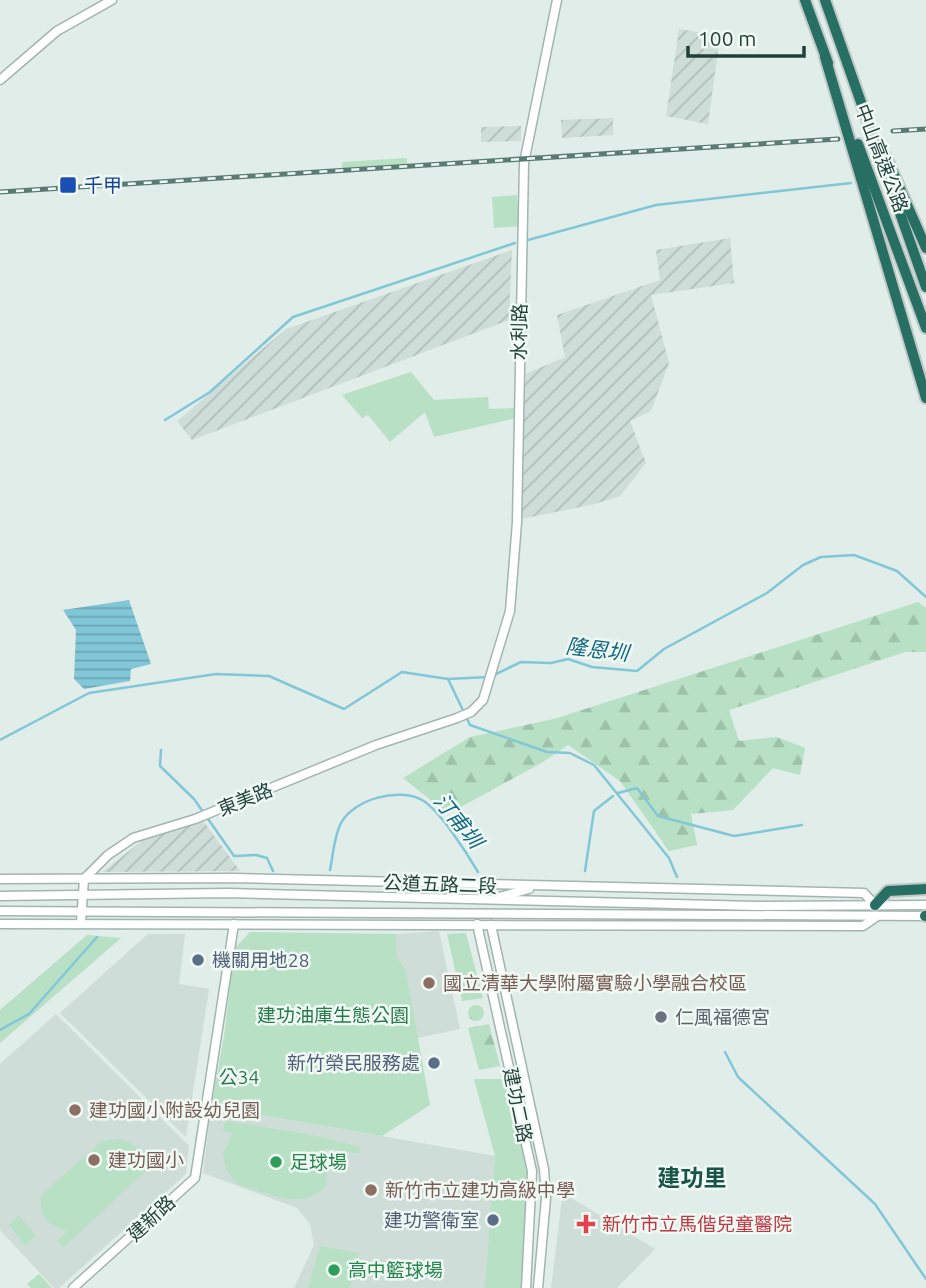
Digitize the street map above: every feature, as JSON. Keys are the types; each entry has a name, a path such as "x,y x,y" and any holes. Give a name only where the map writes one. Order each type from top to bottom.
{"highway":[{"name":"中山高速公路","path":"805,0 926,328"},
{"name":"中山高速公路","path":"825,0 926,287"},
{"path":"825,57 926,398"},
{"path":"863,106 926,248"},
{"path":"875,905 888,891 926,889"}],"street":[{"path":"0,80 58,31 111,0"},
{"name":"水利路","path":"471,712 483,700 490,683 510,611 517,522 524,163 557,0"},
{"name":"東美路","path":"84,879 108,855 133,838 205,815 376,745 471,712"},
{"name":"公道五路二段","path":"0,879 234,878 864,894 875,905"},
{"path":"81,922 84,879"},
{"path":"483,901 539,887"},
{"name":"公道五路二段","path":"0,896 228,893 483,901 875,905 926,913"},
{"name":"公道五路二段","path":"0,911 876,917 926,913"},
{"name":"公道五路二段","path":"0,924 81,922 863,926 876,917"},
{"name":"建新路","path":"73,1288 195,1178 234,924"},
{"name":"建功二路","path":"477,924 532,1171 533,1196 526,1288"},
{"name":"建功二路","path":"491,925 544,1169 546,1198 538,1288"}],"shaded area":[{"path":"679,29 720,36 708,124 666,116"},
{"path":"613,118 613,135 562,138 561,120"},
{"path":"521,126 521,141 481,142 481,127"},
{"path":"730,238 734,283 651,295 669,363 651,411 630,421 646,463 620,496 595,504 521,519 521,437 526,374 565,357 557,315 660,280 656,250"},
{"path":"512,250 509,320 192,440 177,421 286,329"},
{"path":"201,818 240,871 102,872 147,837"},
{"name":"國立清華大學附屬實驗小學融合校區","path":"439,931 460,1029 417,1038 406,971 397,957 396,934"},
{"path":"148,934 185,934 179,984 209,989 186,1137 60,1013"},
{"name":"建功國小","path":"56,1014 189,1146 186,1174 59,1288 54,1288 0,1230 0,1064"},
{"name":"新竹市立建功高級中學","path":"211,1106 495,1156 487,1288 294,1288 314,1245 310,1224 297,1208 203,1173"},
{"name":"新竹市立馬偕兒童醫院","path":"568,1196 655,1249 617,1288 551,1288 562,1198"}],"green space":[{"path":"407,158 407,168 342,171 342,162"},
{"path":"517,195 519,226 494,228 492,197"},
{"path":"411,372 434,400 488,397 489,409 516,408 516,418 434,437 425,412 390,442 368,415 362,418 342,395"},
{"path":"918,602 926,608 926,652 905,652 729,710 739,741 777,737 805,748 800,775 773,768 733,810 691,814 697,845 669,851 620,781 568,745 543,762 448,814 403,778 470,737 554,719"},
{"name":"建功油庫生態公園","path":"250,932 396,934 397,957 406,971 430,1105 382,1136 211,1106 224,1037 234,949"},
{"path":"466,933 483,998 462,1001 447,934"},
{"path":"87,935 121,938 0,1043 0,1010"},
{"path":"476,1005 484,1013 476,1021 468,1013"},
{"path":"489,1024 500,1066 479,1070 468,1028"},
{"path":"474,1079 504,1079 533,1189 523,1288 485,1288 495,1156"},
{"path":"225,1121 308,1134 360,1147 359,1154 324,1148 328,1163 326,1185 307,1198 285,1198 238,1185 226,1169 223,1153 233,1133 223,1131"},
{"path":"120,1139 134,1145 143,1162 148,1160 152,1165 64,1247 57,1241 68,1231 56,1227 43,1214 41,1196 102,1141"},
{"path":"19,1216 36,1236 25,1245 9,1225"},
{"name":"高中籃球場","path":"320,1246 359,1253 350,1288 308,1288"},
{"path":"39,1274 52,1288 31,1288 27,1284"}],"water":[{"path":"129,600 151,664 131,669 130,681 84,689 74,679 76,630 63,610"}],"waterway":[{"path":"528,240 656,205 851,183"},
{"path":"165,420 210,392 293,317 515,243"},
{"name":"隆恩圳","path":"494,675 521,662 551,663 568,659 592,667 637,671 664,649 767,593 803,565 821,557 854,555 897,571 926,597"},
{"name":"隆恩圳","path":"0,740 89,693 216,674 269,676 344,709 402,672 448,679 488,677"},
{"path":"448,679 470,725 547,752 570,753 594,765 669,858 677,877"},
{"path":"161,750 160,766 194,799 234,856 256,855 267,858 273,871"},
{"name":"汀甫圳","path":"618,793 637,788 658,816 734,836 802,825"},
{"name":"汀甫圳","path":"330,870 337,834 347,815 366,802 390,795 401,795 412,796 429,805 453,833 478,872"},
{"name":"汀甫圳","path":"585,871 594,811 613,796"},
{"name":"汀甫圳","path":"0,1030 29,1014 97,937"},
{"path":"725,1052 738,1077 875,1204 926,1279"}],"railway":[{"path":"893,131 926,129"},
{"path":"0,192 838,139"}],"place":[{"name":"千甲","path":"68,185"},
{"name":"機關用地28","path":"198,960"},
{"name":"國立清華大學附屬實驗小學融合校區","path":"429,983"},
{"name":"仁風福德宮","path":"661,1017"},
{"name":"新竹榮民服務處","path":"434,1063"},
{"name":"建功國小附設幼兒園","path":"75,1110"},
{"name":"建功國小","path":"94,1160"},
{"name":"足球場","path":"276,1162"},
{"name":"新竹市立建功高級中學","path":"371,1190"},
{"name":"建功警衛室","path":"493,1220"},
{"name":"新竹市立馬偕兒童醫院","path":"586,1224"},
{"name":"高中籃球場","path":"334,1270"}],"district":[{"name":"建功里","path":"692,1178"}],"park label":[{"name":"公34","path":"239,1077"}]}
